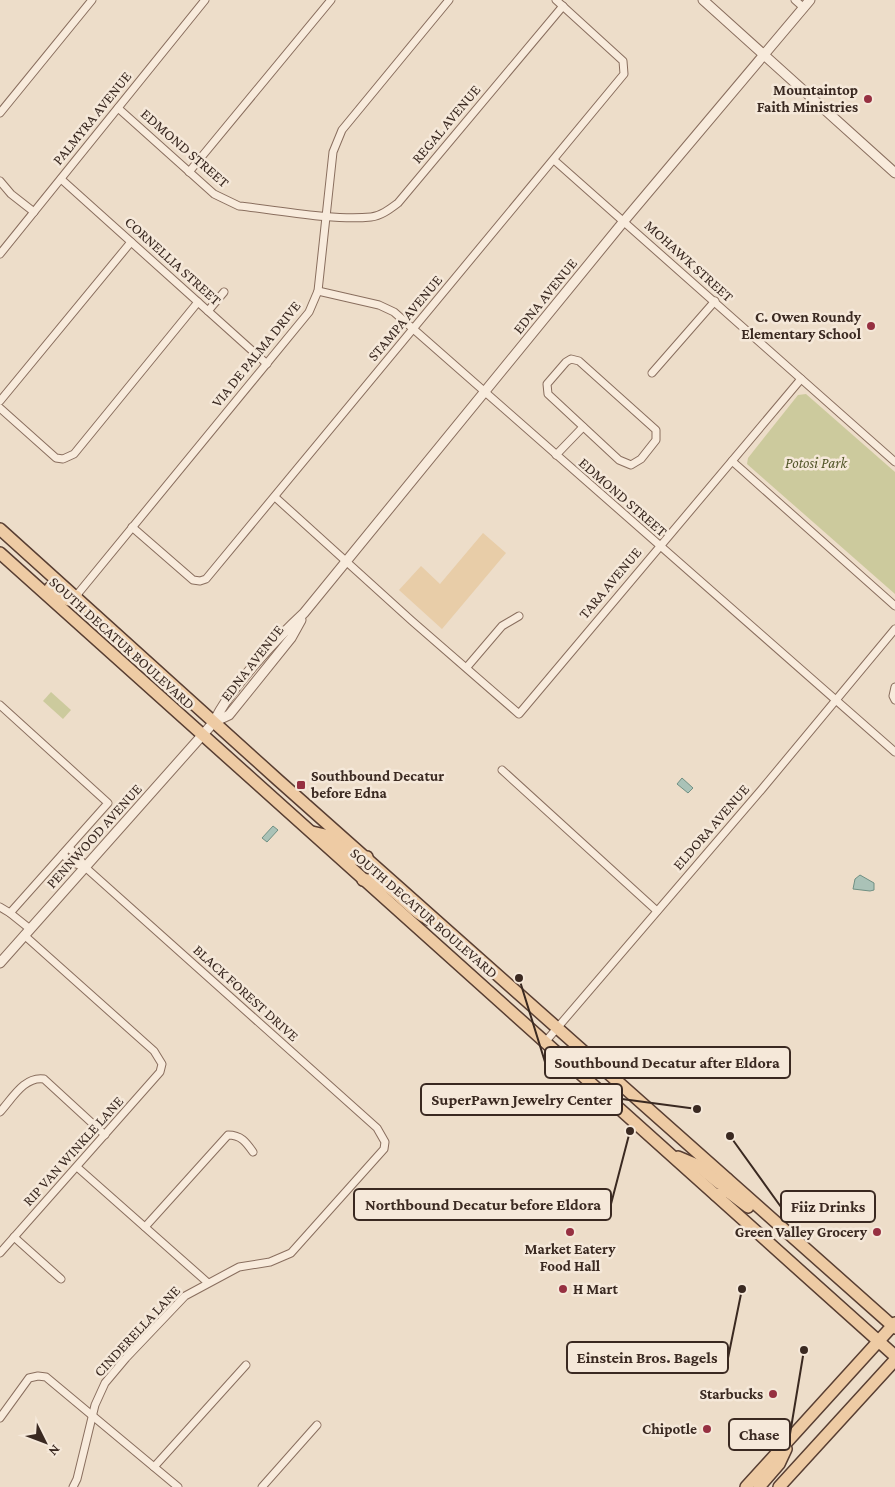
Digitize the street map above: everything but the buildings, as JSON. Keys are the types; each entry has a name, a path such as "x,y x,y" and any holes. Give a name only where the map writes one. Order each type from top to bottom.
{"main road":[{"name":"SOUTH DECATUR BOULEVARD","path":"0,529 76,596 310,832 546,1041 895,1356"},
{"name":"SOUTH DECATUR BOULEVARD","path":"0,553 208,728 367,857 640,1102 894,1326"},
{"path":"21,572 29,569 60,597 69,600 76,596"},
{"path":"310,832 325,835 356,859 361,860 367,857"},
{"path":"363,880 373,879 383,883 421,916 441,923"},
{"path":"629,1117 640,1102"},
{"path":"668,1152 697,1165 719,1183 723,1183 727,1179"},
{"path":"716,1195 727,1191 764,1218 778,1224"},
{"path":"746,1487 894,1326"},
{"path":"778,1487 895,1360"},
{"path":"759,1487 780,1464 791,1438"}],"street":[{"path":"0,113 92,0"},
{"name":"PALMYRA AVENUE","path":"0,254 205,0"},
{"path":"189,172 331,0"},
{"name":"VIA DE PALMA DRIVE","path":"76,596 310,312 318,291 333,152 342,130 449,0"},
{"path":"556,0 562,6"},
{"path":"703,0 895,173"},
{"path":"795,0 804,8"},
{"name":"EDNA AVENUE","path":"208,728 229,715 290,638 304,613 624,221 765,56 810,0"},
{"name":"REGAL AVENUE","path":"327,215 372,217 387,212 398,203 562,6"},
{"name":"STAMPA AVENUE","path":"132,527 193,580 200,581 206,579 554,160 624,74 625,68 623,61 562,6"},
{"name":"EDMOND STREET","path":"118,108 214,194 233,204 327,215"},
{"name":"MOHAWK STREET","path":"554,160 895,462"},
{"name":"CORNELLIA STREET","path":"61,179 267,364"},
{"path":"0,181 11,194 34,212"},
{"path":"0,401 131,242"},
{"name":"EDMOND STREET","path":"318,291 379,305 394,312 658,546 895,752"},
{"path":"208,311 224,292"},
{"path":"652,373 715,301"},
{"path":"0,408 56,458 63,459 74,454 198,302"},
{"path":"571,359 579,361 652,426 657,435 656,440 641,459 632,465 619,460 582,426 553,400 547,390 547,384 566,362 571,359"},
{"name":"TARA AVENUE","path":"467,667 519,714 658,546 801,379"},
{"path":"556,455 582,426"},
{"path":"732,461 895,606"},
{"path":"275,497 467,667 502,626 519,616"},
{"name":"ELDORA AVENUE","path":"546,1041 762,789 895,629"},
{"path":"895,688 893,696 895,700"},
{"path":"0,705 108,803 10,913"},
{"name":"PENNWOOD AVENUE","path":"0,963 208,728"},
{"path":"502,770 657,911"},
{"path":"68,848 77,855 85,867"},
{"path":"62,854 70,862 85,867"},
{"name":"BLACK FOREST DRIVE","path":"85,867 377,1128 385,1142"},
{"path":"0,907 10,913 27,932"},
{"name":"RIP VAN WINKLE LANE","path":"0,1253 160,1072 162,1064 154,1051 27,932"},
{"path":"0,1112 28,1081 36,1078 44,1080 105,1135"},
{"path":"145,1227 228,1135 236,1135 243,1139 253,1152"},
{"name":"CINDERELLA LANE","path":"73,1487 77,1479 92,1415 105,1383 126,1358 185,1296 207,1282 239,1266 270,1262 291,1253 384,1149 385,1142"},
{"path":"77,1167 207,1282"},
{"path":"14,1237 61,1279"},
{"path":"154,1467 246,1365"},
{"path":"0,1418 29,1378 46,1377 178,1487"},
{"path":"262,1487 317,1425"}],"green space":[{"name":"Potosi Park","path":"806,394 895,472 895,594 747,464 748,458 798,395"},
{"path":"51,692 71,710 63,719 43,701"}],"sand":[{"path":"483,533 506,553 442,629 399,590 421,566 440,584"}],"shaded area":[{"path":"682,778 693,788 688,793 677,784"},
{"path":"273,826 278,830 267,842 262,838"},
{"path":"860,875 874,883 874,890 853,889 855,879"}],"place":[{"name":"Mountaintop Faith Ministries","path":"868,99"},
{"name":"C. Owen Roundy Elementary School","path":"871,326"},
{"name":"Southbound Decatur before Edna","path":"301,785"},
{"name":"Southbound Decatur after Eldora","path":"519,978"},
{"name":"SuperPawn Jewelry Center","path":"697,1109"},
{"name":"Northbound Decatur before Eldora","path":"630,1131"},
{"name":"Fiiz Drinks","path":"730,1136"},
{"name":"Market Eatery Food Hall","path":"570,1232"},
{"name":"Green Valley Grocery","path":"877,1232"},
{"name":"H Mart","path":"563,1289"},
{"name":"Einstein Bros. Bagels","path":"742,1289"},
{"name":"Chase","path":"804,1350"},
{"name":"Starbucks","path":"773,1394"},
{"name":"Chipotle","path":"707,1429"}]}
